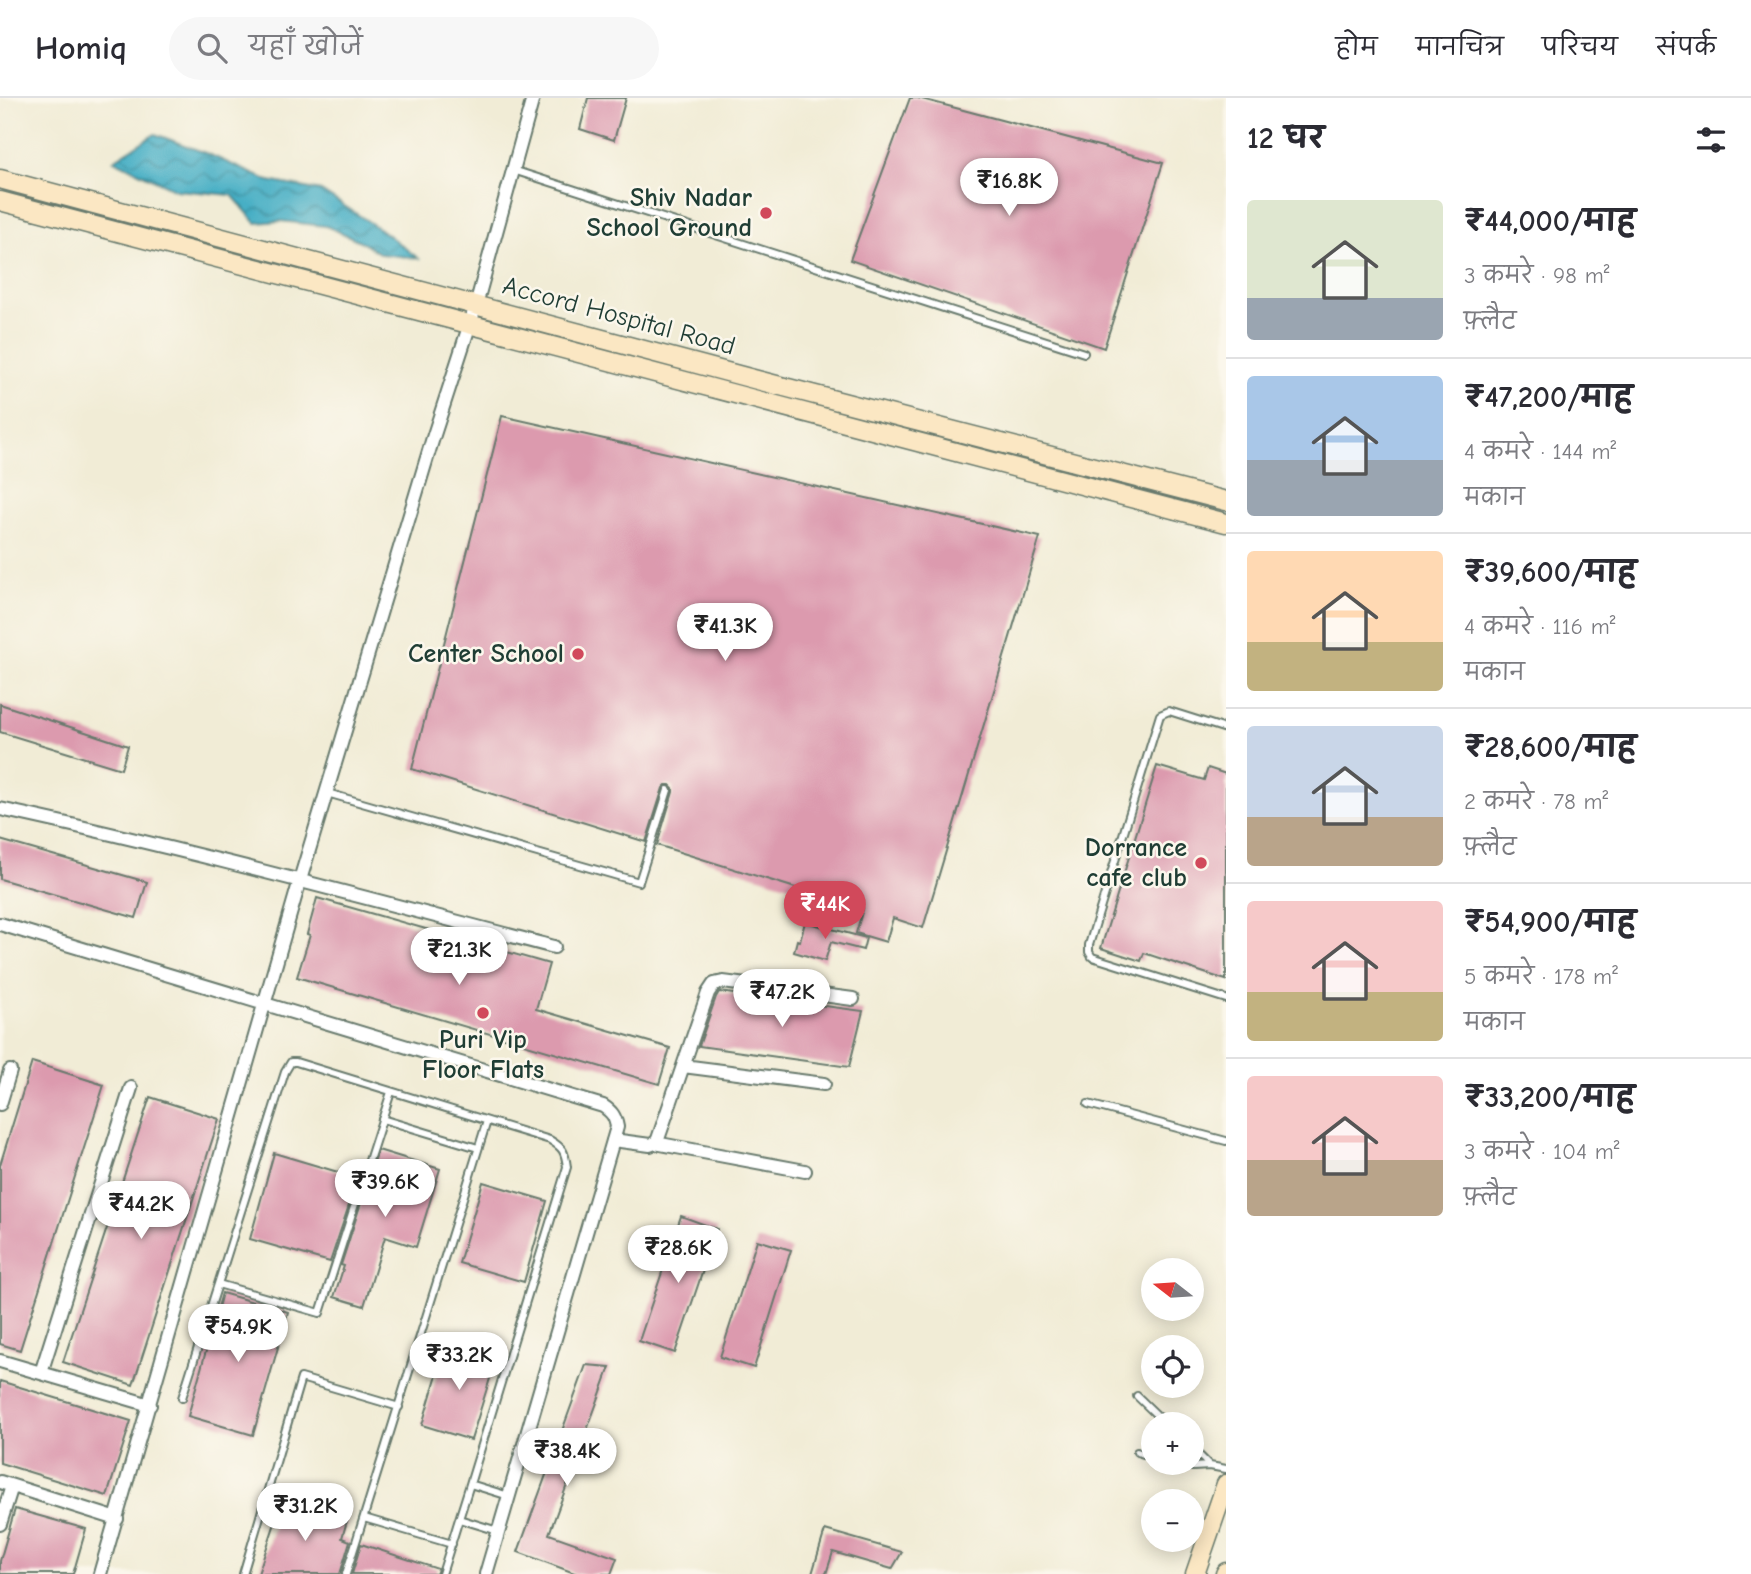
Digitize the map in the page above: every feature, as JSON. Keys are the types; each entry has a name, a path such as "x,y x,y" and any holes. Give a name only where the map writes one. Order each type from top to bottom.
{"street":[{"path":"100,1574 300,880 432,441 476,305 533,98"},
{"name":"Accord Hospital Road","path":"0,179 1226,501"},
{"path":"0,201 1226,523"},
{"path":"0,809 300,880 554,947"},
{"path":"0,923 603,1106 612,1112 617,1127 486,1574"},
{"path":"655,1143 708,993 714,984 723,982 853,999"},
{"path":"683,1066 824,1084"},
{"path":"0,1104 10,1071"},
{"path":"41,1373 131,1088"},
{"path":"613,1140 650,1145 655,1143 805,1171"},
{"path":"0,1361 150,1405"},
{"path":"0,1524 6,1484 117,1519"},
{"path":"1195,1574 1226,1484"}],"lane":[{"path":"513,170 1084,353"},
{"path":"1226,729 1169,711 1160,715 1089,952 1092,957 1226,999"},
{"path":"327,793 639,882 668,790"},
{"path":"183,1398 291,1062 550,1140 559,1146 565,1153 567,1167 442,1574"},
{"path":"218,1284 320,1312 391,1092"},
{"path":"1088,1104 1226,1141"},
{"path":"382,1119 478,1148"},
{"path":"346,1574 486,1121"},
{"path":"243,1574 301,1378 399,1407"},
{"path":"1136,1396 1153,1412"},
{"path":"1137,1452 1141,1453"},
{"path":"1204,1460 1210,1466"},
{"path":"1204,1466 1226,1469"},
{"path":"470,1484 509,1496"},
{"path":"364,1518 452,1544"},
{"path":"459,1519 498,1531"}],"water":[{"path":"155,134 269,181 321,191 380,229 418,258 381,254 326,226 280,221 256,223 232,195 176,190 114,160"}],"building":[{"path":"588,98 626,98 614,140 580,129"},
{"path":"910,98 1163,163 1104,348 850,260"},
{"path":"502,416 1040,537 923,928 893,918 886,942 856,933 863,909 657,845 673,792 670,785 663,788 646,842 412,769"},
{"path":"0,704 128,746 121,769 0,732"},
{"path":"1157,766 1204,780 1208,768 1226,774 1226,980 1144,953 1141,961 1101,948"},
{"path":"0,840 147,882 136,918 0,879"},
{"path":"317,898 549,964 536,1009 670,1048 659,1084 297,977 310,935 307,934"},
{"path":"805,922 866,938 863,950 831,942 825,961 794,952"},
{"path":"719,992 863,1011 849,1067 699,1046"},
{"path":"32,1062 104,1085 20,1350 0,1344 0,1165"},
{"path":"150,1097 219,1119 133,1385 63,1362"},
{"path":"378,1150 440,1169 416,1247 385,1237 364,1306 334,1297 344,1266 341,1265"},
{"path":"274,1153 358,1178 330,1262 250,1239"},
{"path":"483,1182 547,1201 524,1282 459,1263"},
{"path":"681,1216 717,1229 675,1353 639,1341"},
{"path":"757,1240 791,1250 754,1368 720,1357"},
{"path":"222,1293 288,1312 253,1435 188,1416"},
{"path":"446,1344 496,1359 471,1440 422,1425"},
{"path":"586,1365 610,1367 549,1534 617,1558 611,1574 577,1574 518,1552"},
{"path":"0,1381 131,1421 107,1496 0,1463"},
{"path":"283,1499 347,1521 342,1538 350,1541 340,1574 258,1574"},
{"path":"15,1509 86,1529 73,1574 0,1574 0,1561"},
{"path":"825,1530 902,1552 892,1569 833,1552 826,1574 812,1574"},
{"path":"361,1544 438,1569 436,1574 352,1574"}],"place":[{"name":"Shiv Nadar School Ground","path":"766,213"},
{"name":"Center School","path":"578,654"},
{"name":"Dorrance cafe club","path":"1201,863"},
{"name":"Puri Vip Floor Flats","path":"483,1013"}]}
